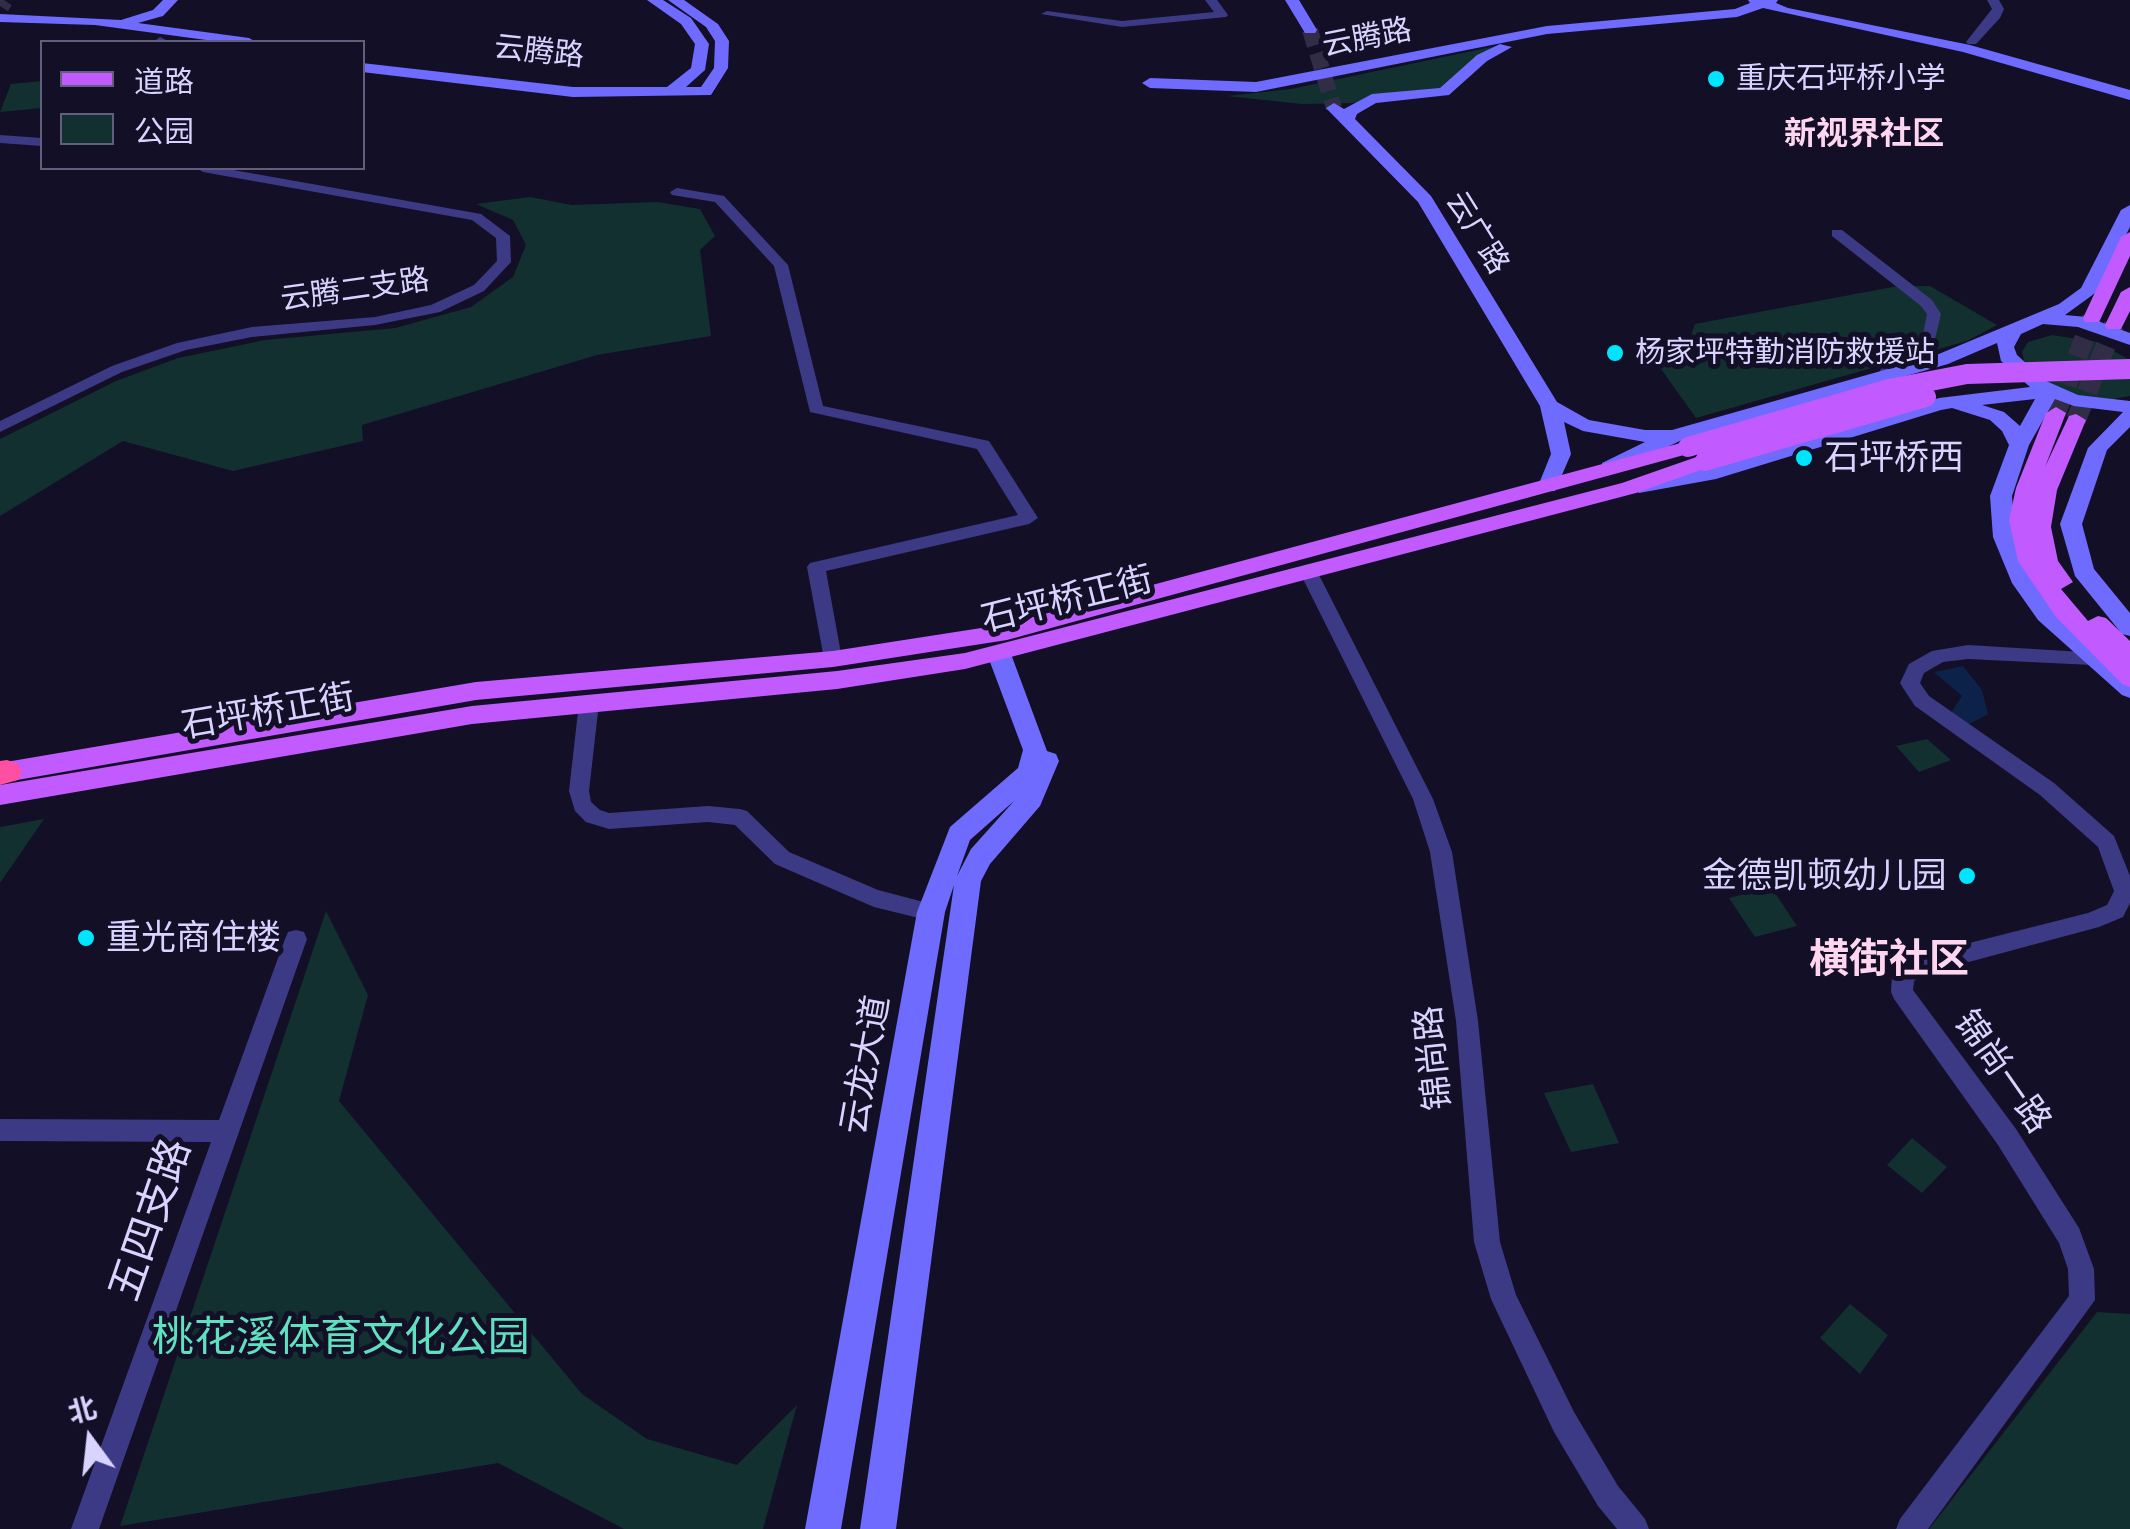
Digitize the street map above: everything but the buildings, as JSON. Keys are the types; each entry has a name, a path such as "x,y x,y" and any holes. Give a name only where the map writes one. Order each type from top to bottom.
{"main road":[{"path":"2092,318 2130,237"},
{"path":"2114,325 2130,292"},
{"name":"石坪桥正街","path":"2,778 590,703 838,680 1006,653 1629,488 1690,448 1889,389 1967,374 2130,368"},
{"name":"石坪桥正街","path":"2,778 476,690 833,659 1008,632 1690,448 1929,396 2047,382 2130,382"},
{"path":"2130,655 2084,610 2047,562 2040,527 2066,417 2027,488 2020,520 2029,560 2064,611 2130,678"}],"street":[{"path":"0,22 148,17 171,0"},
{"path":"169,39 171,0"},
{"path":"169,39 186,0"},
{"path":"654,0 686,21 702,44 698,70 674,90"},
{"name":"云腾路","path":"365,67 539,90 709,89 724,60 718,32 675,0"},
{"path":"1047,14 1122,24 1222,15 1212,0"},
{"path":"1292,0 1310,30"},
{"path":"1972,42 1994,18 1998,9 1993,0"},
{"path":"1766,1 1972,42 2130,92"},
{"path":"1766,1 2130,92"},
{"name":"云腾路","path":"1150,83 1256,87 1548,30 1737,13 1766,1"},
{"path":"95,21 169,39"},
{"path":"0,22 196,40"},
{"name":"云广路","path":"1548,30 1482,58 1444,92 1372,100 1340,114 1401,171 1425,200 1550,406"},
{"name":"云腾路","path":"365,58 543,82 674,90"},
{"path":"0,139 40,142"},
{"name":"云腾二支路","path":"0,426 117,369 182,346 252,332 375,321 434,309 479,288 504,262 502,236 476,217 214,170"},
{"path":"677,192 719,199 781,265 816,409 984,445 1029,518 816,567 833,659"},
{"path":"1550,406 1583,425 1690,448 2012,332 2066,308 2089,290 2130,210"},
{"path":"1837,233 1928,303 1934,314 1930,336 1892,360 1886,376"},
{"path":"2033,322 2080,321 2130,339"},
{"path":"2012,332 2005,347 2008,357 2026,376 2049,390 2094,405 2130,407"},
{"path":"1629,488 1716,472 1940,404 2049,390"},
{"path":"2049,390 2018,445 2001,496 2004,537 2024,583 2046,614 2130,689"},
{"path":"1940,404 1989,411 2011,428 2018,445"},
{"path":"1548,486 1558,468 1560,439 1550,406"},
{"path":"2130,416 2098,448 2072,524 2083,571 2130,628"},
{"path":"1560,439 1580,442 1587,433 1583,425"},
{"name":"锦尚路","path":"1309,573 1423,799 1442,852 1467,1022 1487,1242 1504,1299 1564,1422 1608,1496 1635,1529"},
{"name":"锦尚一路","path":"1910,1529 2082,1300 2081,1269 2070,1237 2007,1137 1902,992 1903,976 1918,966 2091,921 2115,910 2124,891 2107,842 2047,790 1922,701 1910,683 1916,669 1938,656 1968,652 2092,658"},
{"name":"云龙大道","path":"823,1529 931,912 959,834 1030,773 1035,750 1006,653"},
{"name":"云龙大道","path":"878,1529 968,881 980,857 1030,798 1048,762 1006,653"},
{"path":"590,703 579,791 582,805 592,816 609,821 708,814 740,817 782,858 874,898 931,912"},
{"name":"五四支路","path":"84,1529 296,939"},
{"path":"0,1130 225,1131"}],"green space":[{"path":"1496,46 1440,89 1352,103 1302,104 1227,96 1291,89"},
{"path":"40,81 40,108 0,112 11,84"},
{"path":"530,197 572,205 658,202 700,209 715,236 700,250 711,336 597,355 362,425 363,441 233,471 123,441 0,516 0,439 116,381 178,358 265,340 395,328 471,307 513,277 526,245 513,220 476,204"},
{"path":"1898,286 1930,286 1997,325 1967,341 1696,418 1656,362 1683,358 1695,324"},
{"path":"2052,335 2097,342 2130,360 2130,396 2078,396 2045,382 2025,364 2022,352 2028,342"},
{"path":"1927,739 1951,760 1919,772 1896,746"},
{"path":"44,819 0,883 0,827"},
{"path":"1771,887 1797,926 1755,937 1729,898"},
{"name":"桃花溪体育文化公园","path":"326,911 368,995 339,1101 582,1394 647,1439 737,1465 797,1405 763,1529 624,1529 498,1463 120,1526"},
{"path":"1593,1084 1619,1143 1571,1152 1544,1093"},
{"path":"1912,1138 1947,1167 1922,1193 1887,1165"},
{"path":"1850,1304 1888,1335 1860,1374 1820,1338"},
{"path":"2097,1312 2130,1314 2130,1529 1929,1529"}],"water":[{"path":"1963,666 1982,690 1988,714 1966,726 1950,714 1962,696 1934,672"}],"tunnel":[{"path":"0,6 4,0"},
{"path":"1310,30 1334,108"},
{"path":"2056,413 2092,318"},
{"path":"2076,420 2114,325"}],"place":[{"name":"重庆石坪桥小学","path":"1716,79"},
{"name":"杨家坪特勤消防救援站","path":"1615,353"},
{"name":"石坪桥西","path":"1804,458"},
{"name":"金德凯顿幼儿园","path":"1967,876"},
{"name":"重光商住楼","path":"86,938"}],"district":[{"name":"新视界社区","path":"1864,134"},
{"name":"横街社区","path":"1889,960"}]}
